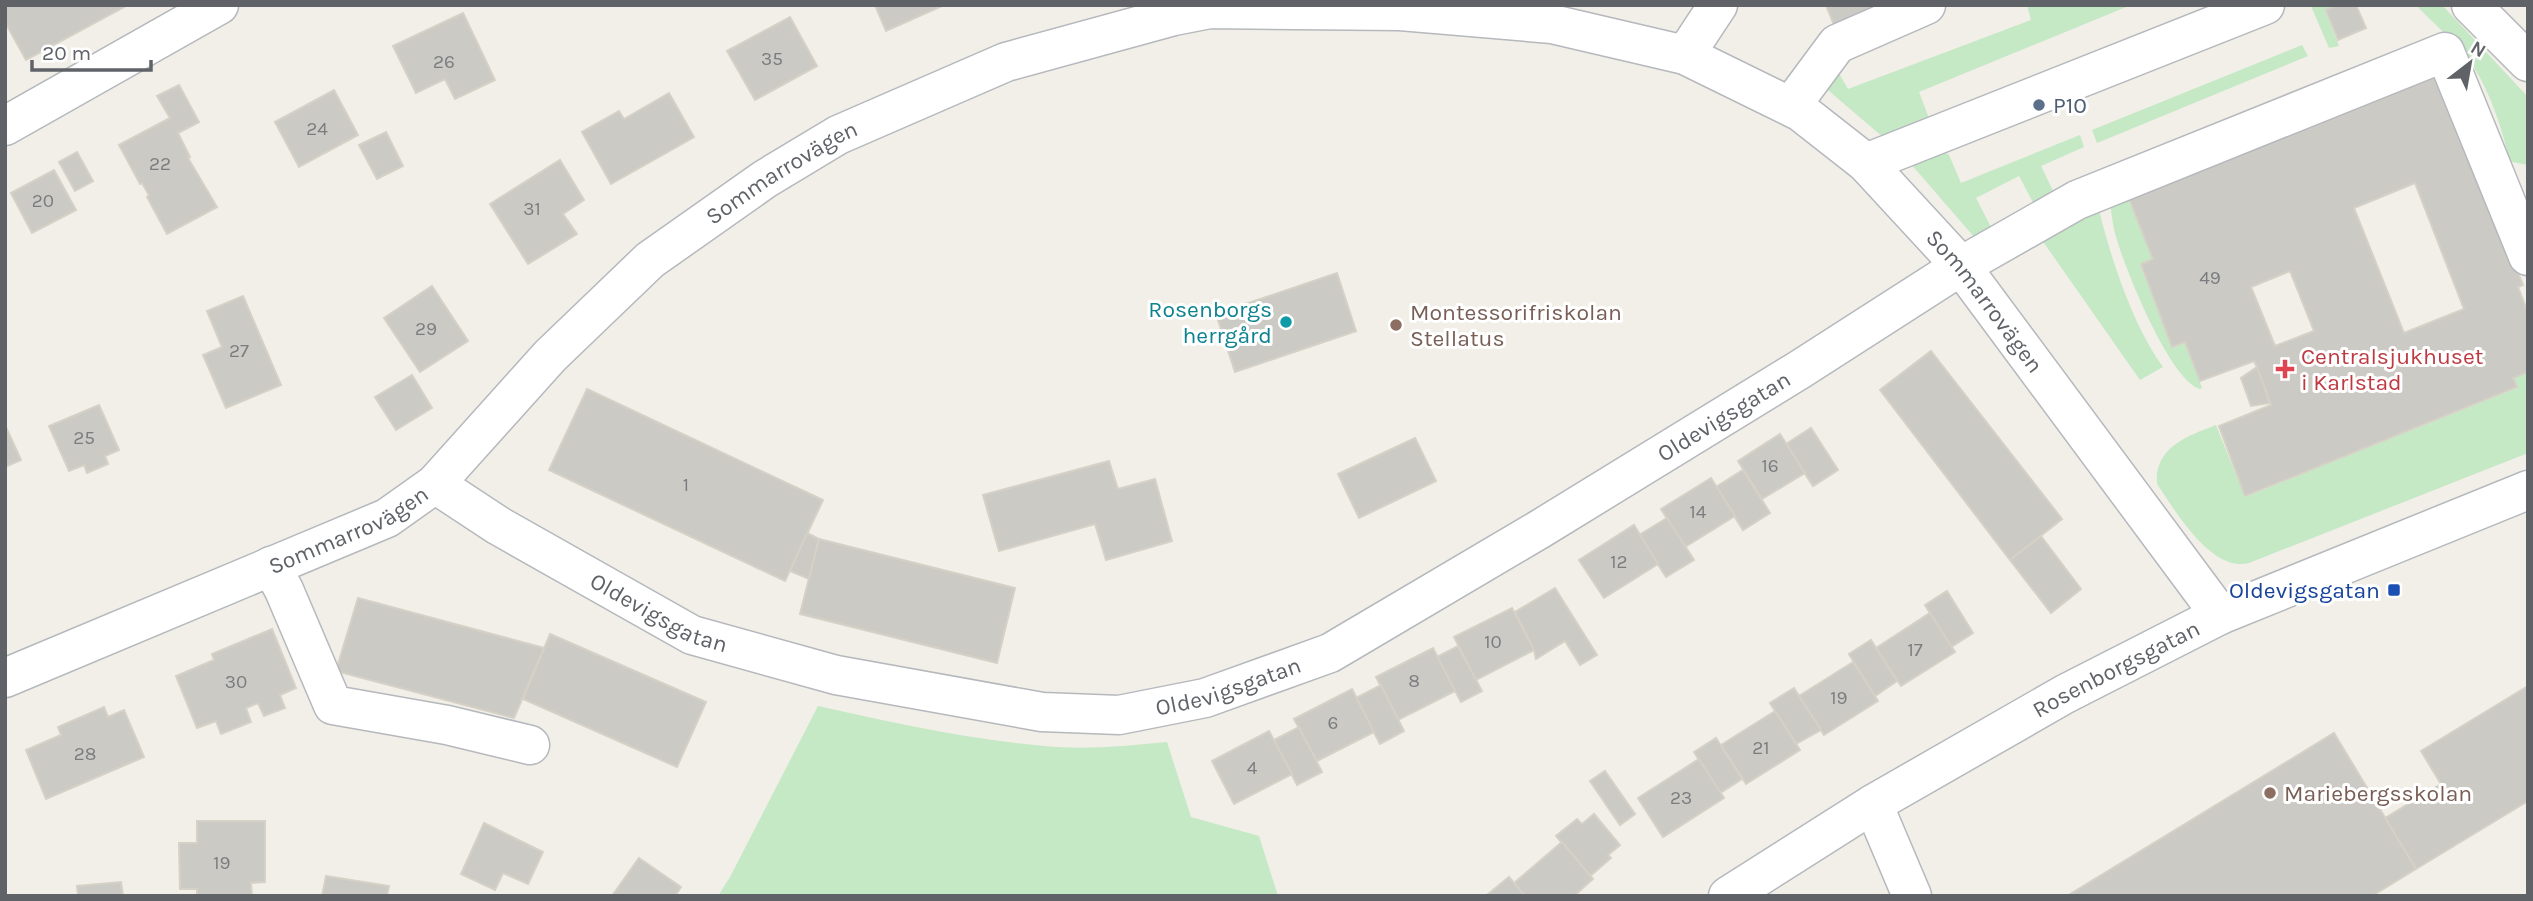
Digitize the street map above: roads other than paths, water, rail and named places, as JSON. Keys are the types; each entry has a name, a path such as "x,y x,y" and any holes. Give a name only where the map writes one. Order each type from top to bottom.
{"street":[{"path":"5,126 178,15 219,5"},
{"path":"1685,55 1718,5"},
{"path":"1791,106 1837,44 1926,5"},
{"path":"1866,163 2265,5"},
{"path":"2471,5 2528,62"},
{"name":"Sommarrovägen","path":"5,678 387,518 435,484 550,356 650,260 765,179 838,135 1006,62 1172,11 1210,9 1399,11 1552,24 1685,55 1801,112 1866,163 1961,266 2220,615"},
{"name":"Oldevigsgatan","path":"435,484 499,526 692,635 836,675 969,700 1042,712 1119,715 1205,698 1330,653 1540,529 1799,370 1961,266 2077,200 2445,52 2528,256"},
{"name":"Rosenborgsgatan","path":"1728,896 1873,804 2065,694 2220,615 2528,490"},
{"path":"271,566 333,705 447,725 530,745"},
{"path":"1873,804 1912,896"}],"place":[{"name":"P10","path":"2039,105"},
{"name":"Rosenborgs herrgård","path":"1286,322"},
{"name":"Montessorifriskolan Stellatus","path":"1396,325"},
{"name":"Centralsjukhuset i Karlstad","path":"2285,369"},
{"name":"Oldevigsgatan","path":"2394,590"},
{"name":"Mariebergsskolan","path":"2270,793"}]}
